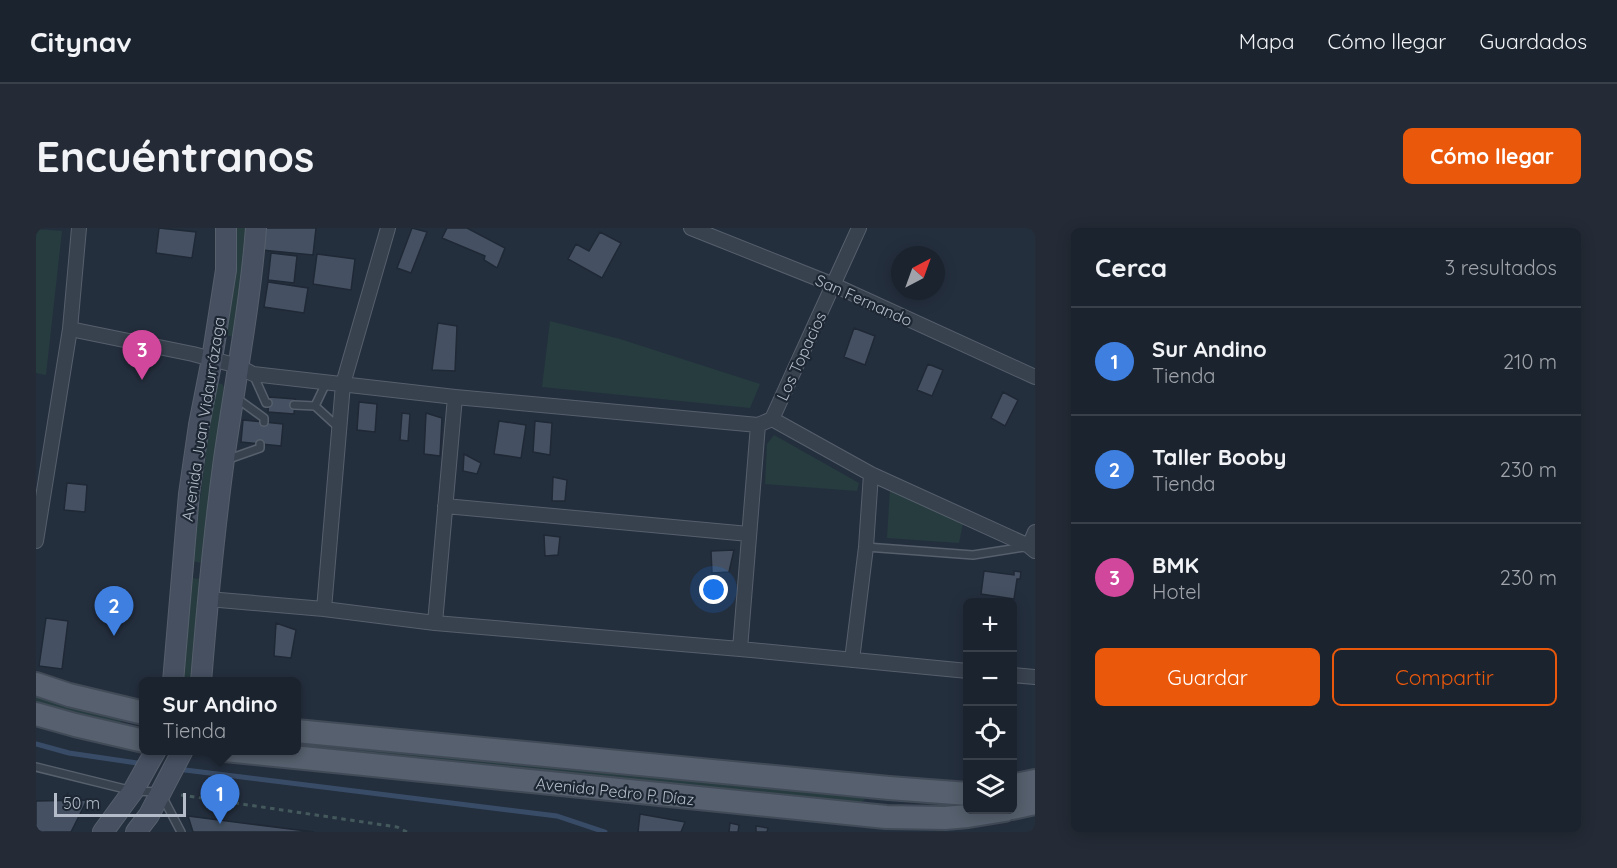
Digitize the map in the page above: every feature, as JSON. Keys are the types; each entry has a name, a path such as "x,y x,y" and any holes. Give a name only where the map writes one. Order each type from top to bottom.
{"main road":[{"name":"Avenida Juan Vidaurrázaga","path":"173,677 189,494 226,270 226,228"},
{"name":"Avenida Juan Vidaurrázaga","path":"201,677 224,461 234,396 246,370 256,228"},
{"path":"36,684 69,695 139,712"},
{"path":"36,714 139,744"},
{"name":"Avenida Pedro P. Díaz","path":"301,731 963,794"},
{"path":"103,832 138,783 149,755"},
{"path":"136,832 181,755"},
{"name":"Avenida Pedro P. Díaz","path":"272,755 895,818 945,818 980,814"},
{"path":"1017,785 1035,781"},
{"path":"895,818 898,789"},
{"path":"1017,807 1035,803"}],"street":[{"path":"36,541 70,329 79,228"},
{"path":"324,609 343,384 388,228"},
{"name":"San Fernando","path":"691,228 834,285 1035,377"},
{"name":"Los Topacios","path":"772,419 859,228"},
{"path":"70,329 212,359 246,370 327,383 758,425 772,419 871,474 1032,549 1035,532"},
{"path":"435,623 455,397"},
{"path":"740,649 758,425"},
{"path":"852,660 866,547 871,474"},
{"path":"445,507 749,534"},
{"path":"208,599 324,609 435,623 963,671"},
{"path":"1017,675 1035,677"}],"lane":[{"path":"234,396 264,420 267,403 246,370"},
{"path":"315,406 327,383"},
{"path":"294,405 315,406 339,428"},
{"path":"224,461 260,448 260,444"},
{"path":"866,547 973,555 1032,549"},
{"path":"36,767 163,787 181,832"}],"path":[{"path":"163,787 397,827 407,832"}],"green space":[{"path":"236,228 247,228 235,337 225,335 234,274"},
{"path":"36,229 62,231 46,375 36,373"},
{"path":"550,321 620,339 760,384 750,408 542,387"},
{"path":"216,383 224,387 202,563 192,561"},
{"path":"774,435 859,483 857,491 765,484 767,444"},
{"path":"890,489 963,523 959,543 887,538"},
{"path":"191,578 201,579 191,677 181,677"},
{"path":"36,693 122,717 120,726 36,703"},
{"path":"301,740 865,795 865,799 856,807 301,748"}],"building":[{"path":"159,228 196,232 192,258 156,253"},
{"path":"264,228 316,228 313,255 262,250"},
{"path":"412,228 427,232 411,273 397,268"},
{"path":"447,228 467,228 505,248 497,268 484,260 485,256 442,238"},
{"path":"600,232 621,243 602,278 568,259 576,244 589,251"},
{"path":"271,253 297,256 294,283 268,280"},
{"path":"317,254 355,259 351,290 313,284"},
{"path":"268,282 308,288 304,313 264,307"},
{"path":"438,323 457,326 455,371 432,370"},
{"path":"854,328 875,336 865,365 844,357"},
{"path":"928,364 943,370 932,396 917,390"},
{"path":"1003,392 1018,400 1005,426 991,418"},
{"path":"269,397 295,399 294,414 268,412"},
{"path":"359,402 377,404 375,432 357,430"},
{"path":"402,413 410,414 408,441 400,440"},
{"path":"426,413 442,418 440,456 424,454"},
{"path":"243,420 283,424 281,446 241,442"},
{"path":"499,421 526,425 521,458 494,454"},
{"path":"535,421 552,423 550,455 533,452"},
{"path":"464,454 481,463 477,474 463,471"},
{"path":"553,477 567,480 565,501 552,501"},
{"path":"67,483 87,485 85,512 64,510"},
{"path":"544,535 560,537 558,555 545,556"},
{"path":"734,550 729,572 712,573 711,551"},
{"path":"984,571 1014,575 1014,571 1021,572 1020,579 1017,579 1014,598 981,594"},
{"path":"46,618 68,621 62,669 39,666"},
{"path":"276,623 296,630 291,658 274,656"},
{"path":"87,800 71,832 36,832 36,801"},
{"path":"640,814 685,822 681,832 638,832"},
{"path":"188,816 314,832 193,832"},
{"path":"730,823 739,825 738,832 729,832"},
{"path":"756,826 768,828 767,832 756,832"}],"waterway":[{"path":"36,744 69,753 144,764"},
{"path":"177,769 557,816 605,832"}],"place":[{"name":"BMK","path":"142,380"},
{"name":"Taller Booby","path":"114,636"},
{"name":"Sur Andino","path":"220,824"}]}
